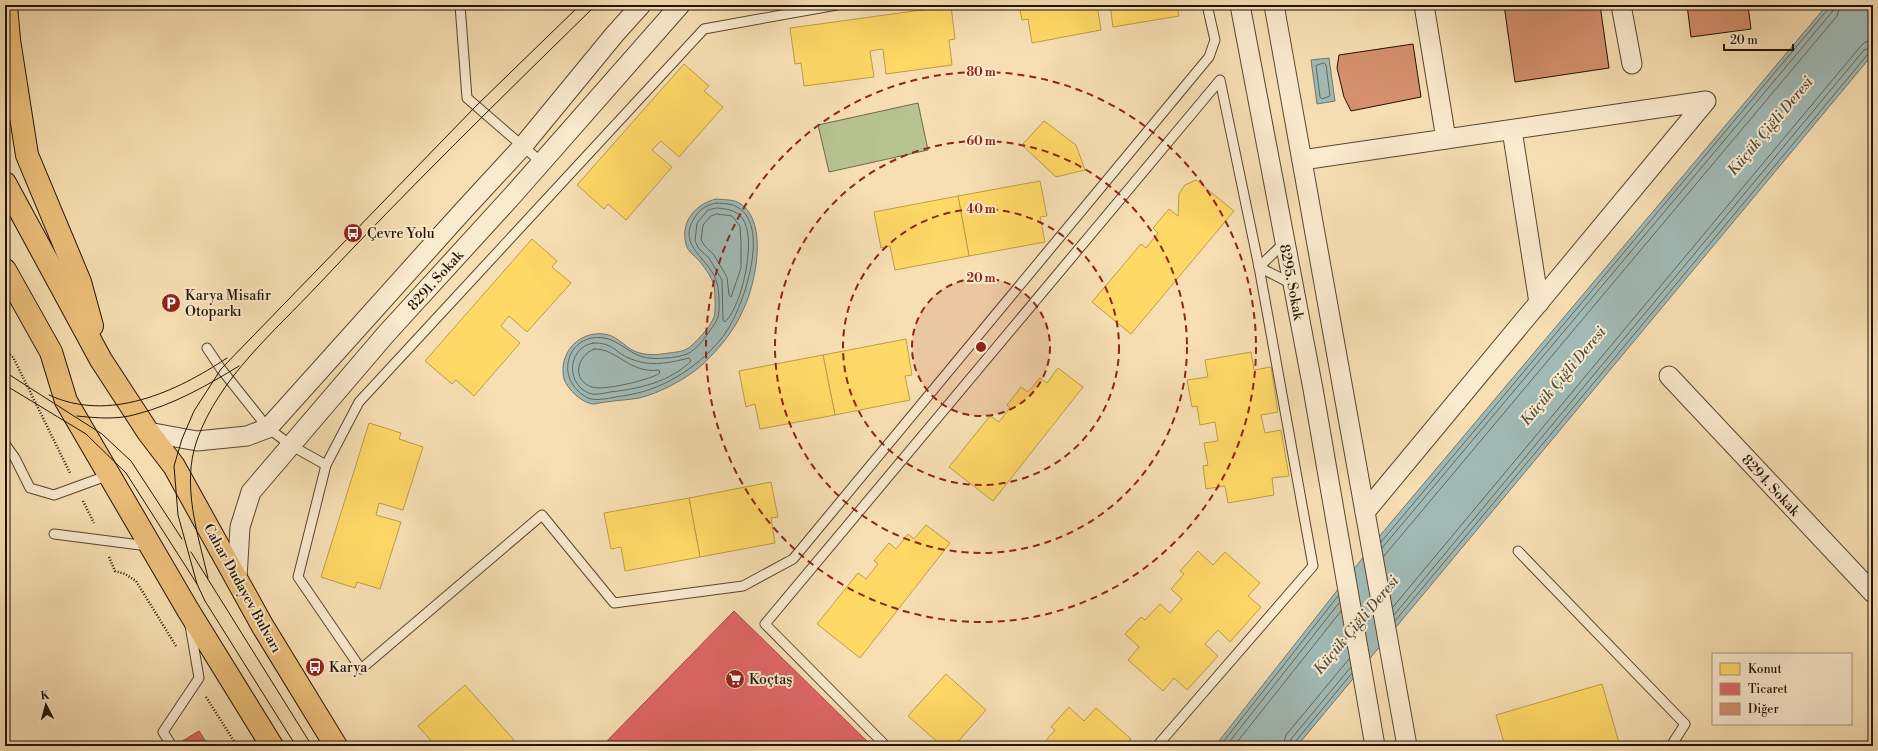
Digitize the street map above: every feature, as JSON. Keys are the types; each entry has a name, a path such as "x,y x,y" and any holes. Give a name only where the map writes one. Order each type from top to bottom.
{"main road":[{"path":"6,5 8,40 27,155 80,282 101,360"},
{"path":"5,183 101,360"},
{"path":"5,270 51,352 66,401 188,610 272,746"},
{"path":"5,296 51,352"},
{"name":"Cahar Dudayev Bulvarı","path":"101,360 148,432 174,466 262,625 336,746"}],"street":[{"name":"8291. Sokak","path":"148,432 197,441 247,436 268,428 522,147 614,35 641,5"},
{"name":"8291. Sokak","path":"237,578 240,527 251,492 292,446 386,334 680,5"},
{"name":"8295. Sokak","path":"1240,5 1293,284 1364,692 1375,746"},
{"path":"1274,5 1407,746"},
{"path":"1424,5 1446,139"},
{"path":"1621,5 1632,64"},
{"path":"1302,160 1706,102 1539,303 1367,520"},
{"path":"1512,130 1539,303"},
{"name":"8294. Sokak","path":"1669,376 1873,594"}],"lane":[{"path":"460,5 467,98 541,162"},
{"path":"837,5 704,29 359,402 326,465 298,577 361,669 542,515 614,603 743,586 793,559 1209,57 1215,40 1208,5"},
{"path":"886,746 765,624 1220,80 1259,268 1313,566 1158,746"},
{"path":"1259,268 1285,242"},
{"path":"1259,268 1293,284"},
{"path":"207,348 221,369 268,428 292,446 326,465"},
{"path":"5,444 15,458 30,488 54,496 110,475"},
{"path":"54,534 151,546"},
{"path":"1518,551 1685,724 1671,746"},
{"path":"172,746 163,732 199,678 188,610"}],"path":[{"path":"5,351 13,357"}],"green space":[{"path":"918,103 928,150 829,172 818,125"}],"water":[{"name":"Küçük Çiğli Deresi","path":"1827,5 1873,5 1873,54 1297,746 1215,746 1383,532"},
{"path":"1329,58 1335,101 1317,104 1311,60"},
{"path":"716,199 732,200 741,204 749,213 755,225 757,238 757,253 752,283 744,308 731,331 720,346 702,365 664,389 639,398 595,404 584,401 568,387 564,379 563,370 567,353 578,340 586,336 604,334 616,338 630,349 638,353 652,355 687,349 710,325 715,314 714,285 710,276 699,261 688,250 685,228 691,215 696,209 709,201"}],"building: Konut":[{"path":"1019,5 1097,5 1101,30 1032,43 1028,19 1022,20"},
{"path":"1110,5 1177,5 1179,16 1113,27"},
{"path":"951,6 955,39 949,40 952,65 886,74 883,49 870,51 874,77 804,86 801,63 795,64 790,28"},
{"path":"684,64 709,86 704,91 723,107 679,157 661,141 652,150 672,167 626,220 608,204 604,209 577,185"},
{"path":"1044,121 1076,145 1085,170 1056,177 1022,145"},
{"path":"1196,180 1234,211 1131,334 1092,302 1141,244 1146,248 1158,233 1153,228 1169,209 1178,216 1179,194 1185,185"},
{"path":"1040,181 1047,216 1040,217 1045,242 969,256 958,196"},
{"path":"958,196 969,256 895,270 890,246 881,248 874,212"},
{"path":"532,239 557,261 552,267 571,283 527,332 509,316 501,326 520,343 474,396 456,380 452,384 425,361"},
{"path":"906,339 912,375 905,376 910,400 835,415 823,355"},
{"path":"1251,352 1254,370 1271,367 1278,412 1261,415 1265,433 1281,430 1289,476 1272,478 1274,495 1228,503 1225,486 1206,489 1203,466 1208,465 1204,443 1218,441 1215,422 1200,425 1197,406 1192,407 1187,380 1208,377 1205,360"},
{"path":"823,355 835,415 760,429 755,404 746,407 739,371"},
{"path":"1058,368 1083,387 993,501 949,467 990,416 999,422 1010,408 1007,405 1021,387 1028,392 1040,378 1047,383"},
{"path":"369,423 401,433 399,439 423,447 403,510 379,503 376,515 401,522 380,589 357,582 355,588 321,577"},
{"path":"771,482 778,517 771,518 775,543 700,557 689,498"},
{"path":"689,498 700,557 625,571 621,547 611,549 604,513"},
{"path":"926,525 950,543 860,658 817,624 858,573 866,579 878,564 874,561 889,543 896,549 908,534 914,539"},
{"path":"1198,551 1213,565 1225,552 1260,583 1248,596 1261,607 1230,642 1218,630 1205,644 1218,656 1187,690 1174,678 1163,691 1128,660 1139,647 1125,634 1141,617 1145,620 1160,604 1170,613 1182,599 1171,589 1184,574 1180,571"},
{"path":"946,674 986,710 954,746 942,746 908,716"},
{"path":"1602,684 1620,746 1505,746 1496,715"},
{"path":"465,685 514,740 507,746 436,746 418,726"},
{"path":"1069,707 1084,721 1096,708 1131,739 1125,746 1043,746 1042,745 1055,730 1051,727"}],"building: Ticaret":[{"name":"Koçtaş","path":"734,611 872,746 602,746"},
{"path":"199,731 209,746 174,746"}],"building: Diğer":[{"path":"1504,5 1600,5 1609,68 1515,82"},
{"path":"1687,5 1755,5 1748,6 1751,29 1691,37"},
{"path":"1413,44 1421,97 1351,111 1344,97 1337,68 1339,55"}],"tram line":[{"path":"197,584 178,515 174,466 182,439 194,411 221,369 476,106 580,5"},
{"path":"208,578 193,509 191,492 192,457 197,440 207,417 219,396 233,376 266,338 386,214 596,5"},
{"path":"49,395 72,403 95,406 118,405 141,400 164,392 186,382 227,358"},
{"path":"77,416 115,418 130,416 150,410 190,394 239,366"},
{"path":"5,372 102,434 131,461 182,539"},
{"path":"5,385 86,434 126,473 197,584 205,601 296,746"},
{"path":"191,552 312,746"}],"place":[{"name":"Çevre Yolu","path":"353,233"},
{"name":"Karya Misafir Otoparkı","path":"171,303"},
{"name":"Karya","path":"315,667"},
{"name":"Koçtaş","path":"735,679"}]}
